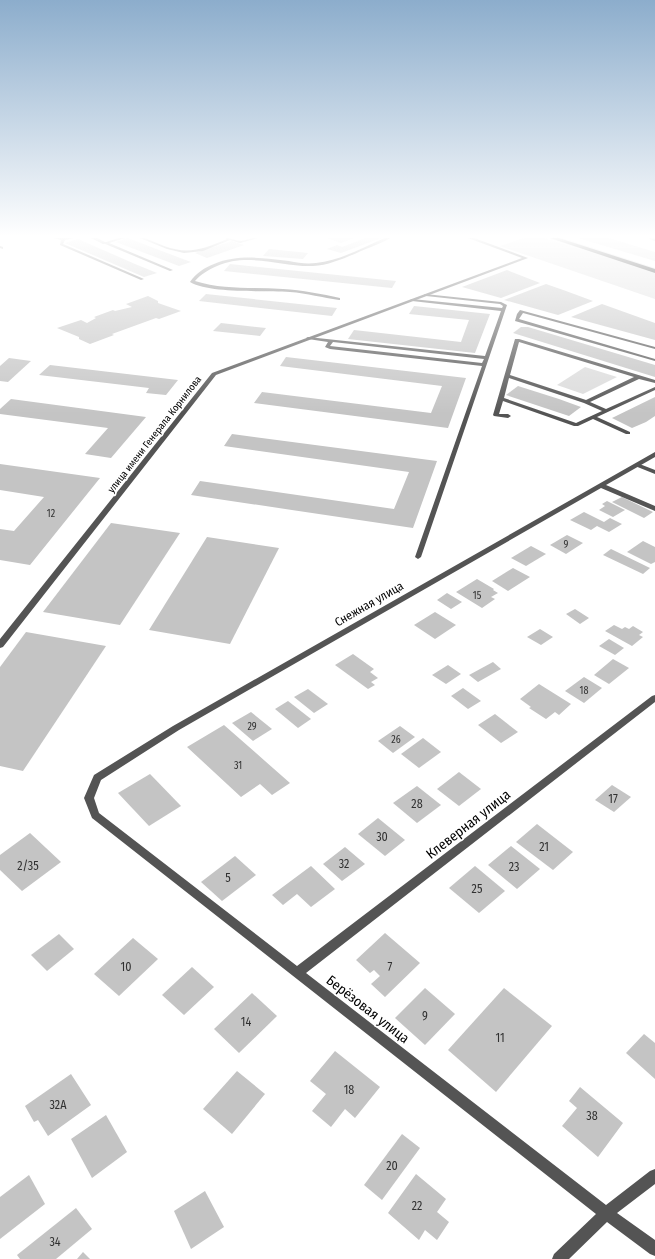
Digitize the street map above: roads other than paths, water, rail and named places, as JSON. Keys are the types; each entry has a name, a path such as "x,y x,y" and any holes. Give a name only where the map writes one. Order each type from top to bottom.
{"street":[{"name":"улица имени Генерала Корнилова","path":"0,645 214,374 421,297"},
{"name":"Снежная улица","path":"97,778 176,728 655,454"},
{"path":"601,485 655,509"},
{"name":"Клеверная улица","path":"297,973 655,698"},
{"name":"Берёзовая улица","path":"97,778 89,798 95,815 606,1213 655,1249"},
{"path":"559,1259 606,1213 655,1176"}],"lane":[{"path":"326,297 339,299"},
{"path":"442,297 501,303 505,307"},
{"path":"412,300 505,307"},
{"path":"418,557 505,307"},
{"path":"655,348 522,311 517,320 655,360"},
{"path":"308,338 487,358"},
{"path":"508,416 496,415 518,340 655,382"},
{"path":"331,341 328,347 330,348 485,365"},
{"path":"507,376 586,402 607,411"},
{"path":"586,402 640,377"},
{"path":"501,399 576,425 655,388"},
{"path":"594,417 628,433"},
{"path":"637,465 655,472"}]}
